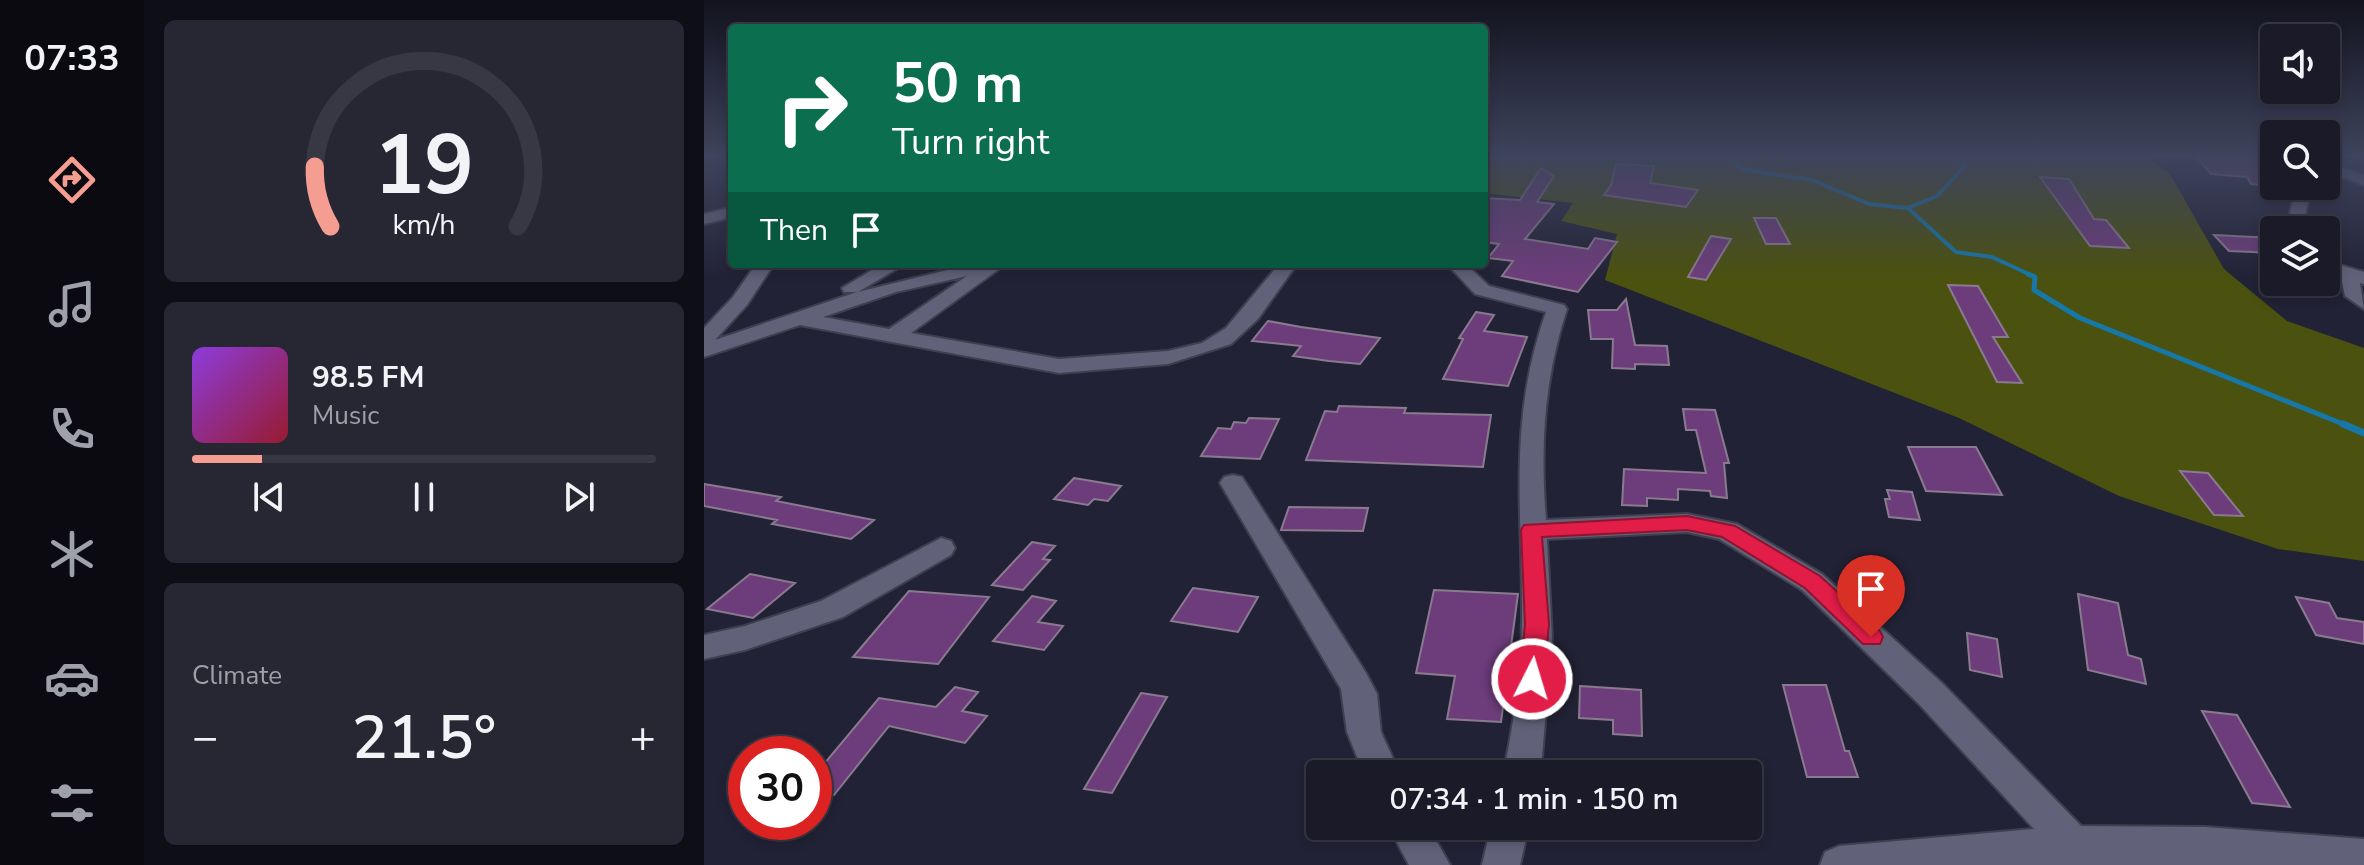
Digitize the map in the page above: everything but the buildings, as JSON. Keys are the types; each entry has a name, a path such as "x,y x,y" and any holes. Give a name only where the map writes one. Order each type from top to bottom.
{"street":[{"path":"704,219 728,213"},
{"path":"704,226 728,228"},
{"path":"704,340 740,301 762,268"},
{"path":"796,318 889,268"},
{"path":"704,351 891,287 979,268"},
{"path":"891,337 992,268"},
{"path":"796,318 1059,366 1095,367 1178,354 1221,343 1240,327 1285,268"},
{"path":"1460,268 1482,290 1557,309 1531,399 1528,489 1537,624 1522,760"},
{"path":"2357,277 2352,292 2364,303"},
{"path":"1233,483 1354,682 1360,694 1364,732 1376,760"},
{"path":"1531,530 1687,523 1727,531 1812,582 1930,693 2073,844"},
{"path":"704,647 745,638 832,609 941,548"},
{"path":"1416,840 1431,865"},
{"path":"1501,865 1507,840"},
{"path":"1839,865 1959,860 2073,844 2205,845 2364,858"},
{"path":"2205,845 2251,865"}],"green space":[{"path":"1523,197 2183,197 2224,269 2287,321 2364,348 2364,561 2278,549 2119,496 1959,418 1605,280 1617,234 1561,221 1573,203"}],"waterway":[{"path":"1853,197 1869,204 1908,208"},
{"path":"1908,208 1934,197"},
{"path":"1908,208 1956,252 1992,257 2033,276"},
{"path":"2028,274 2035,277 2034,290 2080,318 2348,426"},
{"path":"2343,424 2364,433"}],"route":[{"path":"1532,679 1537,624 1531,530 1687,523 1727,531 1812,582 1871,637"}]}
